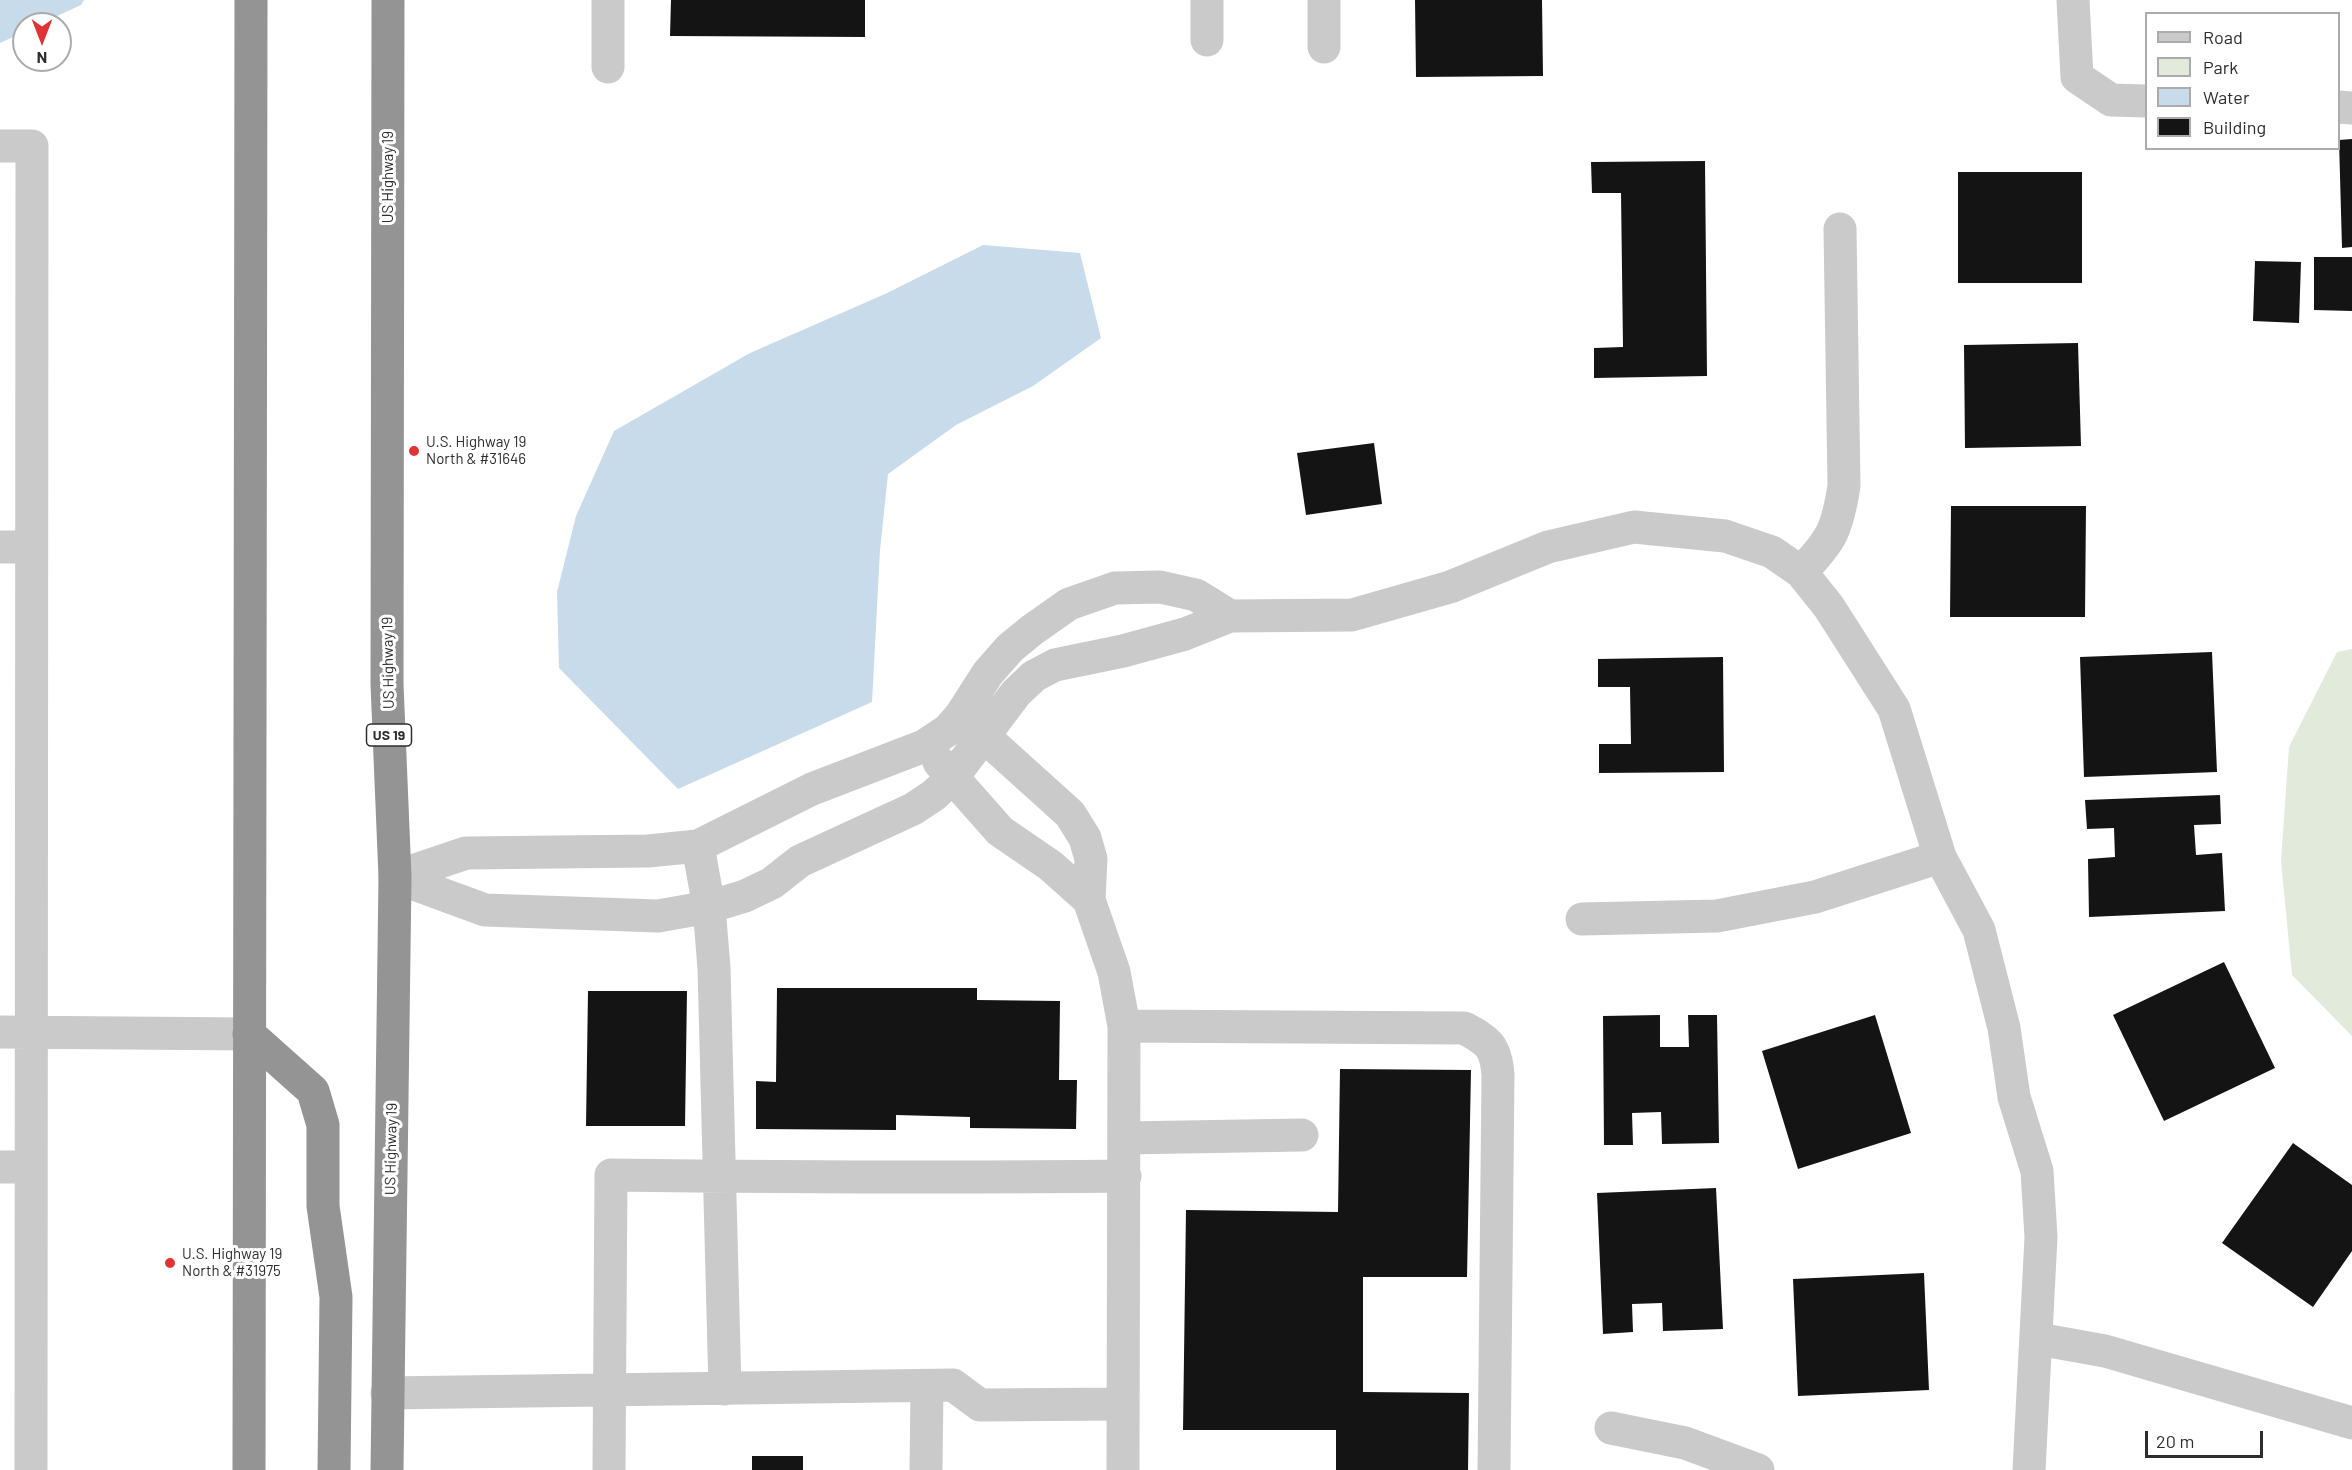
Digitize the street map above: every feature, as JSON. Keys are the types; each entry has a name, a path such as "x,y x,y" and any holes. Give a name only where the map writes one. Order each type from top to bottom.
{"highway":[{"path":"249,1470 251,0"},
{"name":"US Highway 19","path":"387,1470 395,877 387,684 388,0"},
{"path":"249,1034 313,1090 323,1125 323,1206 336,1297 333,1470"}],"lane":[{"path":"608,0 608,67"},
{"path":"1207,0 1207,40"},
{"path":"1324,0 1324,47"},
{"path":"2073,0 2077,77 2111,100 2145,101"},
{"path":"0,146 32,146 16,548 15,1032 15,1167 31,1470"},
{"path":"1801,572 1822,551 1838,523 1844,486 1840,229"},
{"path":"395,877 466,853 648,851 698,846 812,789 924,746 948,730 973,725 1016,693 1034,676 1055,665 1123,651 1185,634 1230,616 1352,615 1450,587 1548,548 1634,527 1725,536 1772,552 1801,572 1829,607 1893,709 1940,857 1979,930 2004,1028 2013,1097 2037,1171 2041,1237 2038,1339 2029,1470"},
{"path":"395,877 485,910 658,916 709,907 745,896 772,883 800,861 913,809 934,795 952,777 973,725 988,673 1010,648 1069,604 1115,588 1160,587 1196,595 1230,616"},
{"path":"973,725 1070,814 1085,838 1091,859 1089,900 1114,972 1124,1026 1123,1470"},
{"path":"924,746 1000,831 1051,866 1089,900"},
{"path":"698,846 709,907 714,968 725,1389"},
{"path":"1582,919 1717,916 1815,897 1940,857"},
{"path":"1124,1026 1464,1028 1487,1040 1496,1059 1498,1076 1494,1470"},
{"path":"15,1032 249,1034"},
{"path":"1125,1138 1302,1135"},
{"path":"609,1470 612,1390 611,1176 1125,1176"},
{"path":"2038,1339 2104,1351 2352,1423"},
{"path":"387,1393 953,1385 980,1405 1122,1404"},
{"path":"926,1470 927,1386"},
{"path":"1611,1428 1685,1443 1758,1470"}],"green space":[{"path":"2352,649 2352,1036 2292,975 2281,861 2289,747 2337,652"}],"water":[{"path":"0,0 84,0 81,5 66,12 12,12 12,38 0,43"},
{"path":"983,245 1080,253 1101,338 1033,386 956,425 888,474 880,550 872,702 678,789 559,668 557,592 576,516 614,431 750,353 885,294"}],"building":[{"path":"671,0 865,0 865,37 670,36"},
{"path":"1415,0 1542,0 1543,76 1416,77"},
{"path":"2352,139 2352,247 2342,248 2339,150 2340,140"},
{"path":"1705,161 1707,376 1594,378 1594,348 1623,347 1621,193 1592,193 1591,162"},
{"path":"1958,172 2082,172 2082,283 1958,283"},
{"path":"2314,257 2352,257 2352,311 2314,310"},
{"path":"2255,261 2301,262 2299,323 2253,321"},
{"path":"2078,343 2081,446 1965,448 1964,345"},
{"path":"1374,443 1382,504 1306,515 1297,453"},
{"path":"1951,506 2086,506 2085,617 1950,617"},
{"path":"2212,652 2217,772 2084,777 2080,657"},
{"path":"1723,657 1724,772 1599,773 1599,744 1631,744 1630,687 1598,687 1598,659"},
{"path":"2220,795 2221,824 2194,825 2196,855 2222,853 2225,911 2089,917 2088,859 2115,857 2114,828 2087,829 2085,800"},
{"path":"2224,962 2275,1068 2164,1121 2113,1015"},
{"path":"777,988 977,988 977,1000 1060,1001 1059,1080 1077,1080 1076,1129 970,1128 970,1117 896,1115 896,1130 756,1129 756,1081 776,1082"},
{"path":"588,991 687,991 685,1126 586,1126"},
{"path":"1660,1015 1660,1047 1689,1047 1688,1015 1717,1015 1719,1143 1662,1144 1661,1112 1632,1113 1633,1145 1604,1145 1603,1016"},
{"path":"1875,1015 1911,1133 1798,1169 1762,1051"},
{"path":"1340,1069 1471,1070 1467,1277 1363,1277 1363,1392 1469,1393 1468,1470 1336,1470 1336,1430 1183,1430 1186,1210 1338,1212"},
{"path":"2293,1143 2352,1185 2352,1251 2313,1307 2222,1243"},
{"path":"1716,1188 1723,1329 1663,1331 1662,1303 1632,1304 1633,1332 1603,1334 1597,1193"},
{"path":"1924,1273 1929,1390 1798,1396 1793,1279"},
{"path":"752,1456 803,1456 803,1470 752,1470"}],"place":[{"name":"U.S. Highway 19 North & #31646","path":"414,451"},
{"name":"U.S. Highway 19 North & #31975","path":"170,1263"}]}
